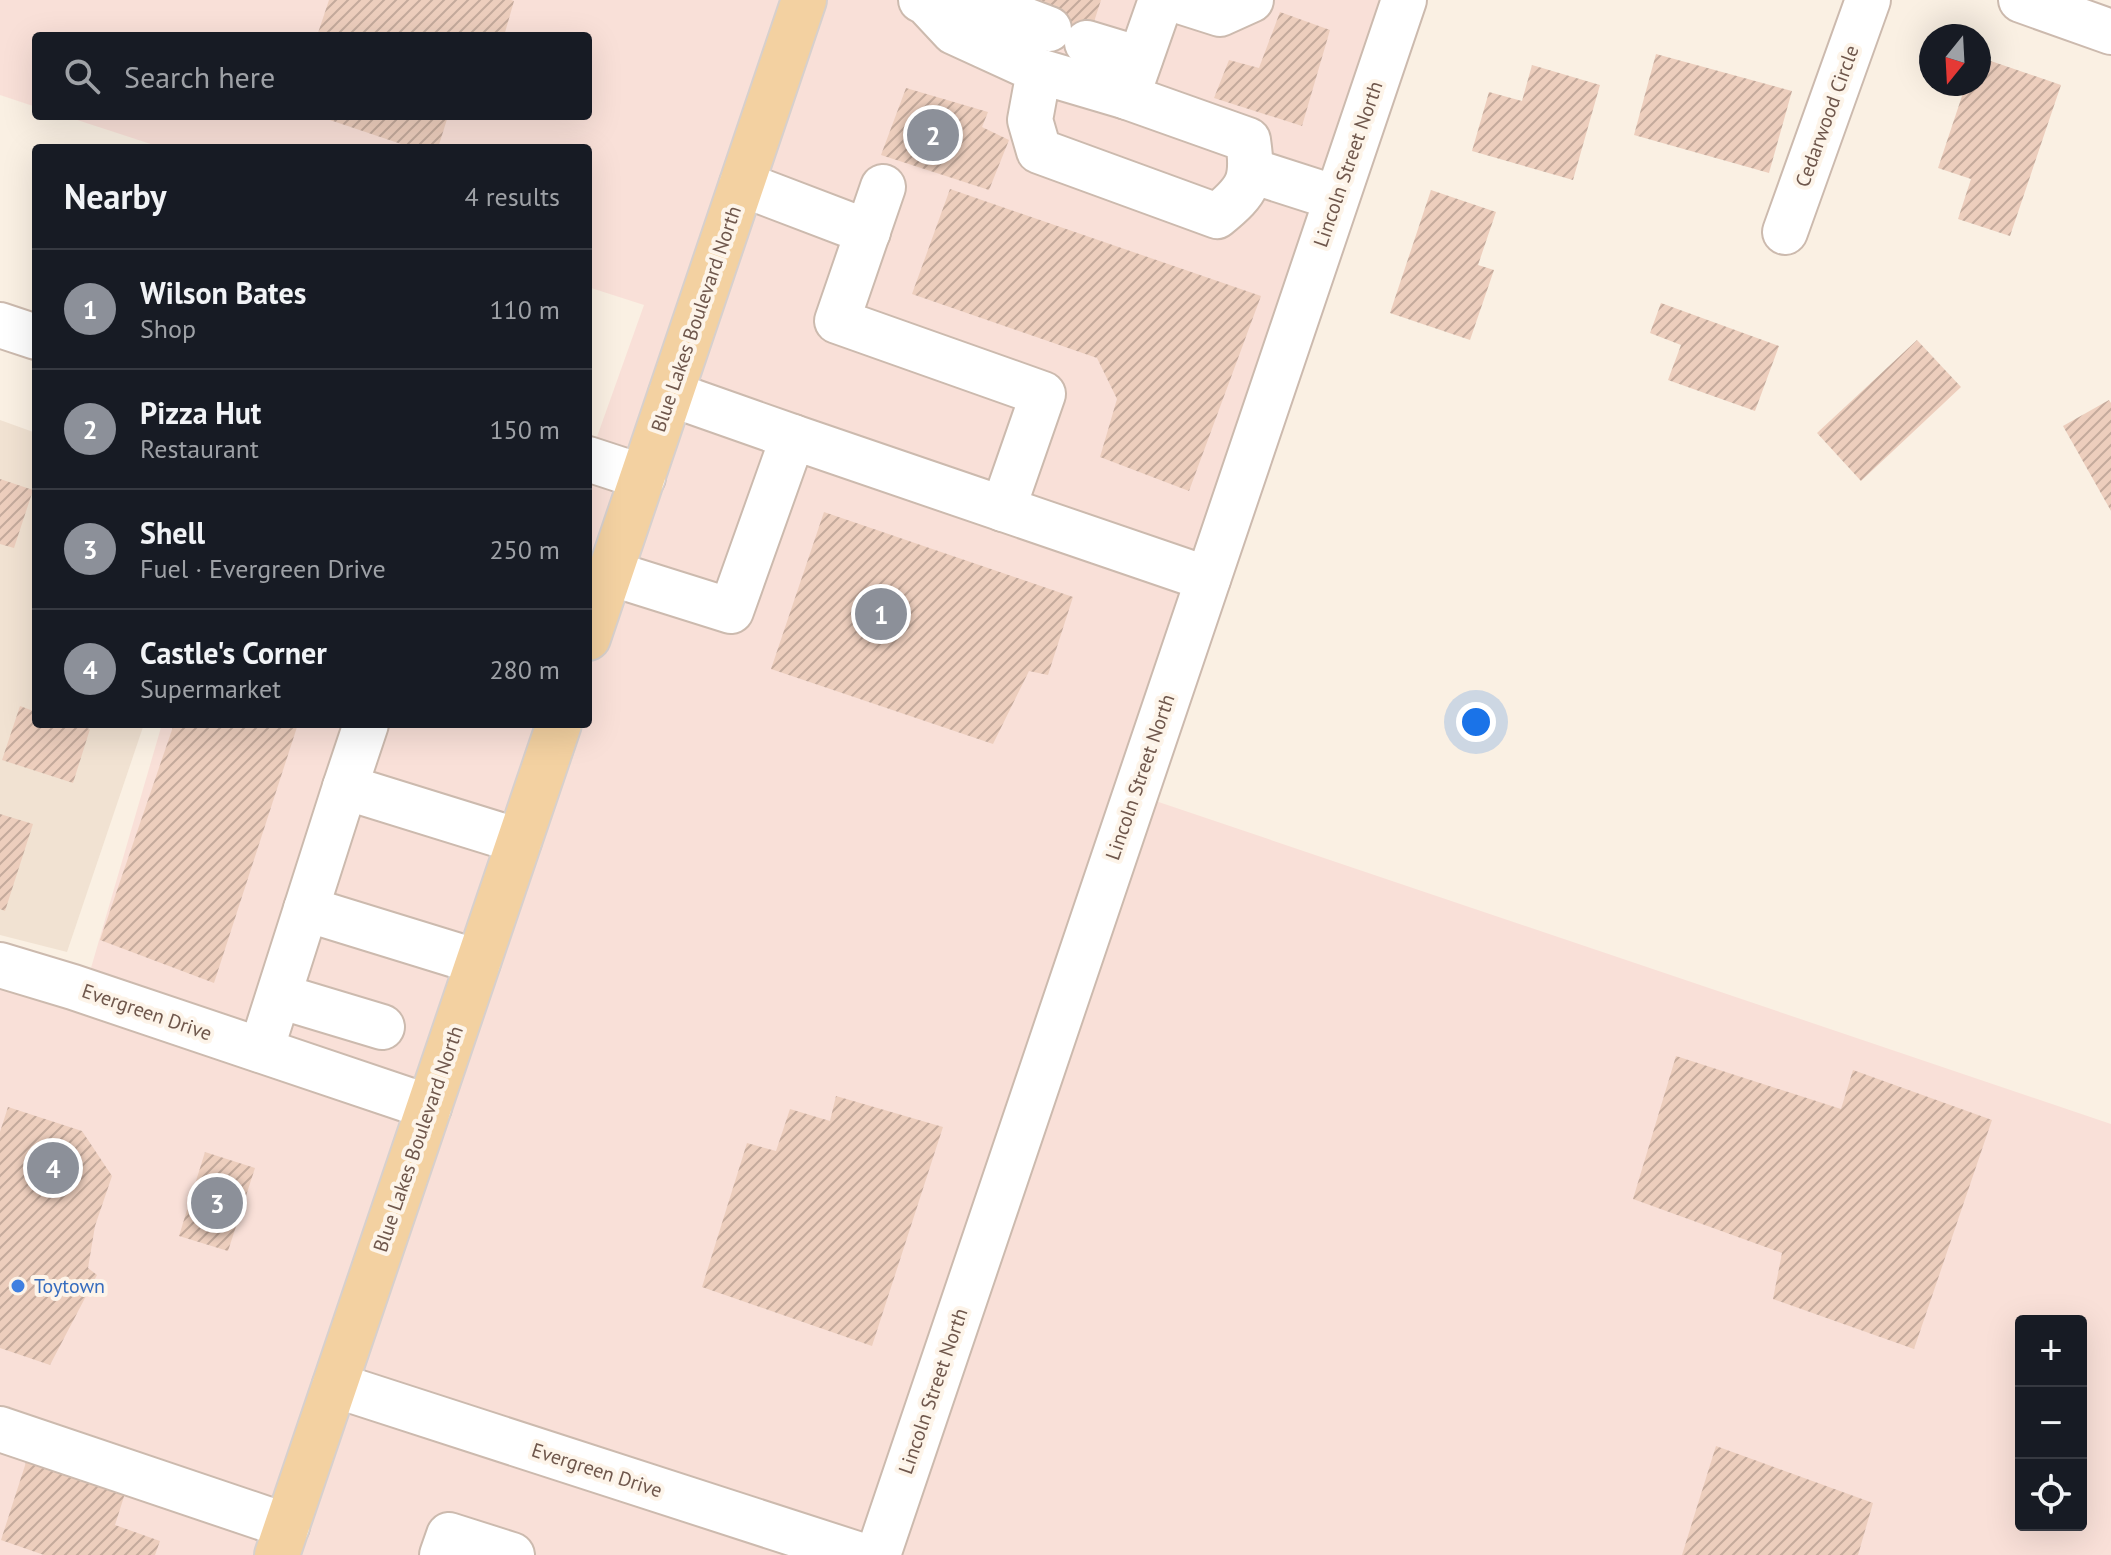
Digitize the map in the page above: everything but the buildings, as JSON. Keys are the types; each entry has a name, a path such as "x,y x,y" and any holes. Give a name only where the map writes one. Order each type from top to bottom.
{"main road":[{"name":"Blue Lakes Boulevard North","path":"592,626 804,0"},
{"name":"Blue Lakes Boulevard North","path":"282,1540 558,728"}],"street":[{"path":"972,0 1068,36 1134,78 1248,140 1252,171 1236,200 1217,216 1039,151 1030,120 1039,71"},
{"path":"1134,78 1161,0"},
{"path":"1176,0 1220,14 1251,0"},
{"name":"Lincoln Street North","path":"878,1555 1404,0"},
{"name":"Cedarwood Circle","path":"1785,232 1868,0"},
{"path":"2021,0 2111,32"},
{"path":"925,1 954,32 1039,71 1134,78"},
{"path":"1252,171 1336,198"},
{"path":"742,184 868,232"},
{"path":"883,187 837,321 1043,394 1003,509"},
{"path":"0,325 32,336"},
{"path":"671,394 1208,579"},
{"path":"610,573 731,611 793,437"},
{"path":"592,460 643,477"},
{"path":"261,1050 365,728"},
{"path":"345,787 519,841"},
{"path":"306,909 478,962"},
{"name":"Evergreen Drive","path":"0,965 429,1107"},
{"path":"279,996 382,1027"},
{"name":"Evergreen Drive","path":"335,1385 860,1555"},
{"path":"0,1429 282,1540"},
{"path":"442,1555 449,1535 512,1555"}],"shaded area":[{"path":"0,0 1394,0 1123,790 2111,1124 2111,1555 0,1555 0,942 91,968 161,728 592,728 592,451 644,305 592,288 592,144 151,144 77,120 592,120 592,32 32,32 32,106 0,95"},
{"path":"0,420 32,432 32,728 143,728 67,952 0,935"}],"place":[{"name":"Pizza Hut","path":"933,135"},
{"name":"Wilson Bates","path":"881,614"},
{"name":"Castle's Corner","path":"53,1168"},
{"name":"Shell","path":"217,1203"},
{"name":"Toytown","path":"18,1286"}]}
